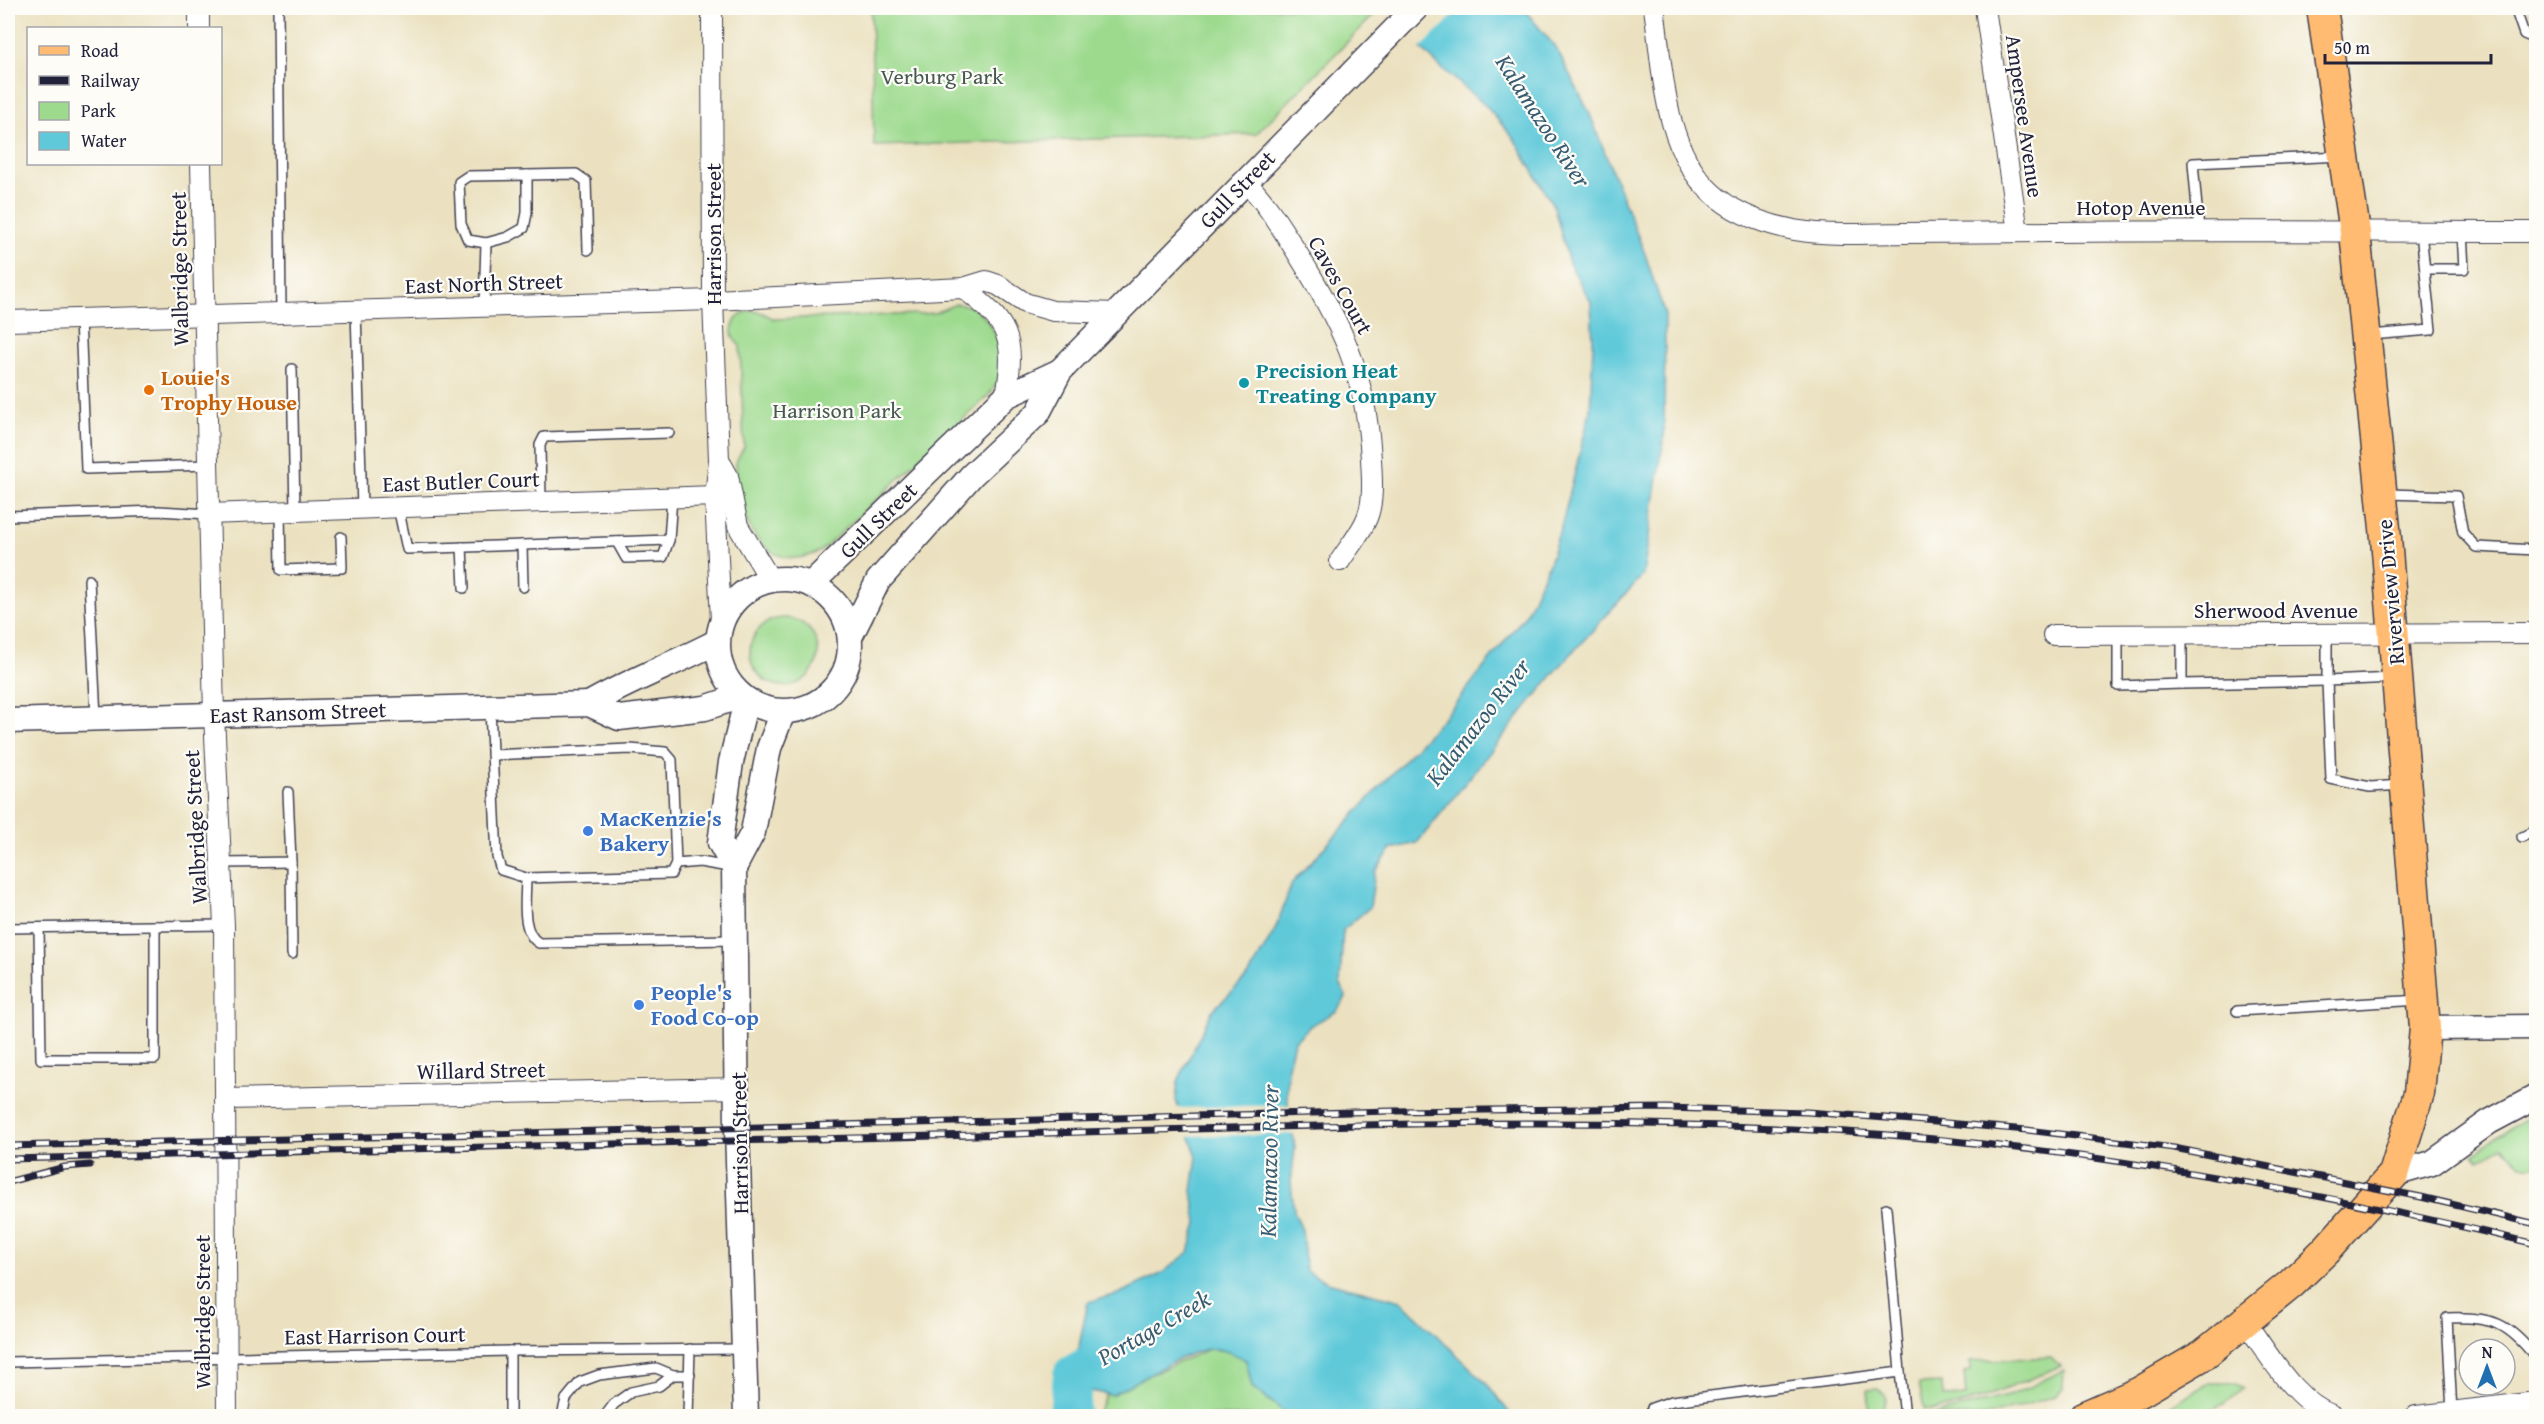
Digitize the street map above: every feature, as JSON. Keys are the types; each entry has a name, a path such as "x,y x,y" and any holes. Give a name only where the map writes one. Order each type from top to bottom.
{"main road":[{"name":"Riverview Drive","path":"2322,8 2355,232 2382,493 2424,1014 2419,1093 2394,1174"},
{"path":"2085,1416 2140,1392 2203,1355 2279,1295 2325,1251 2394,1174"}],"street":[{"path":"199,8 200,27"},
{"name":"Harrison Street","path":"712,8 713,300 719,460 715,496 719,631"},
{"name":"Gull Street","path":"850,637 878,581 972,475 1038,413 1060,371 1416,8"},
{"name":"Hotop Avenue","path":"1654,8 1669,106 1677,139 1688,165 1712,194 1747,217 1788,229 1827,233 2199,230 2536,232"},
{"name":"Ampersee Avenue","path":"1985,8 2018,232"},
{"name":"Walbridge Street","path":"201,165 214,715 224,925 227,1416"},
{"name":"Caves Court","path":"1245,181 1263,199 1323,295 1353,354 1362,386 1369,426 1372,480 1368,517 1340,561"},
{"name":"East North Street","path":"8,321 713,300 963,288 986,281 998,285 1025,303 1053,311 1118,312"},
{"path":"963,288 992,310 1003,327 1010,345 1011,366 1006,396"},
{"name":"Gull Street","path":"811,584 1006,396 1060,371"},
{"name":"Harrison Street","path":"719,460 728,476 738,526 771,581"},
{"name":"East Butler Court","path":"209,514 715,496"},
{"path":"790,579 811,584 830,597 843,615 850,637 849,660 841,681 826,698 806,709 783,712 761,709 743,698 719,663 719,631 732,602 748,588 771,581 790,579"},
{"name":"East Ransom Street","path":"589,704 620,686 674,664 719,631"},
{"name":"Sherwood Avenue","path":"2053,635 2536,633"},
{"name":"Harrison Street","path":"734,868 720,843 731,762 743,698"},
{"name":"East Ransom Street","path":"8,721 589,704 619,718 705,708 743,698"},
{"name":"Harrison Street","path":"746,1416 734,868 753,832 769,748 783,712"},
{"path":"2424,1014 2536,1027"},
{"name":"Willard Street","path":"225,1099 738,1088"},
{"path":"2394,1174 2432,1163 2489,1122 2536,1097"},
{"path":"2245,1322 2298,1392 2323,1415"},
{"path":"2416,1416 2536,1402"}],"lane":[{"path":"278,8 281,313"},
{"path":"2515,8 2524,34 2536,39"},
{"path":"2199,230 2193,164 2343,156"},
{"path":"527,175 528,213 524,228 508,237 486,243 468,240 461,224 459,182 468,176 576,174 586,181 588,250"},
{"path":"2365,336 2431,330 2421,232"},
{"path":"2425,269 2464,269 2462,232"},
{"path":"484,307 486,243"},
{"path":"356,311 362,508"},
{"path":"80,318 86,469 208,465"},
{"path":"292,369 288,511 281,570 342,568 341,537"},
{"path":"541,502 540,445 544,437 669,433"},
{"path":"2382,493 2457,496 2463,533 2476,547 2536,550"},
{"path":"617,542 626,558 663,557 669,540 672,497"},
{"path":"398,507 407,549 669,540"},
{"path":"8,516 159,511 209,514"},
{"path":"522,545 523,587"},
{"path":"462,547 464,588"},
{"path":"89,580 96,720"},
{"path":"2327,633 2331,779 2370,788 2406,785"},
{"path":"2182,634 2182,684"},
{"path":"2118,635 2118,686 2397,678"},
{"path":"490,707 492,755 497,857 501,870 526,878 671,874 676,864 672,760 665,752 630,749 492,755"},
{"path":"288,792 292,954"},
{"path":"2522,837 2536,830"},
{"path":"221,863 291,862"},
{"path":"676,864 700,862 734,868"},
{"path":"526,878 527,925 539,943 734,939"},
{"path":"8,928 224,925"},
{"path":"39,928 41,1059 154,1059 155,926"},
{"path":"2237,1011 2424,1014"},
{"path":"1886,1208 1905,1416"},
{"path":"2452,1412 2447,1318 2465,1317 2498,1322 2518,1335 2536,1358"},
{"path":"688,1416 690,1349"},
{"name":"East Harrison Court","path":"8,1362 510,1351 744,1349"},
{"path":"510,1351 510,1416"},
{"path":"562,1416 566,1399 580,1382 599,1375 656,1368 673,1375 690,1375"},
{"path":"1651,1416 1652,1408 1672,1401 1900,1372"},
{"path":"605,1416 614,1404 631,1392 659,1386 673,1375"}],"green space":[{"name":"Verburg Park","path":"871,8 1380,9 1256,134 874,146"},
{"name":"Harrison Park","path":"956,304 978,311 986,319 998,341 1001,365 999,379 992,391 821,551 800,558 783,556 768,549 746,520 737,483 736,462 744,447 740,346 732,333 737,318 751,311 760,312 774,319 921,314 934,313"},
{"path":"784,618 797,621 808,628 815,639 818,652 815,665 808,676 797,683 784,686 771,683 760,676 753,665 750,652 753,639 760,628 771,621"},
{"path":"2536,1113 2536,1165 2521,1165 2503,1147 2479,1160 2474,1154 2492,1139"},
{"path":"1209,1349 1228,1351 1246,1360 1252,1387 1290,1416 1097,1416 1106,1394 1112,1395 1142,1378"},
{"path":"2051,1357 2060,1366 2012,1387 1954,1406 1924,1409 1919,1384 1942,1383 1943,1397 1966,1396 1964,1372 1970,1371 1970,1361"},
{"path":"2064,1370 2063,1388 2055,1396 1988,1416 1929,1416 2015,1394"},
{"path":"2209,1383 2233,1383 2244,1388 2222,1405 2200,1414 2150,1416"},
{"path":"1877,1389 1884,1393 1886,1400 1880,1416 1798,1416 1869,1408 1867,1390"}],"water":[{"name":"Kalamazoo River","path":"1379,8 1523,8 1556,48 1589,112 1645,254 1665,315 1664,437 1643,575 1554,673 1417,843 1391,849 1375,872 1370,907 1343,930 1340,983 1346,997 1337,1011 1310,1026 1294,1042 1288,1066 1287,1096 1295,1148 1291,1182 1294,1211 1302,1230 1306,1271 1327,1282 1401,1301 1487,1384 1512,1416 1290,1416 1252,1387 1246,1360 1229,1352 1215,1349 1188,1355 1146,1375 1112,1395 1086,1390 1073,1375 1088,1302 1118,1294 1161,1274 1189,1252 1197,1223 1192,1191 1197,1156 1176,1101 1178,1081 1212,1011 1249,975 1275,930 1292,883 1451,709 1526,614 1549,563 1562,524 1590,412 1593,343 1591,302 1569,263 1554,207 1515,140 1486,106 1437,64"}],"pier":[{"path":"1376,8 1461,8 1419,50"},
{"path":"1291,1105 1296,1134 1186,1136 1176,1108"}],"waterway":[{"name":"Portage Creek","path":"1069,1416 1073,1375 1122,1347"}],"railway":[{"path":"8,1146 1392,1111 1666,1108 1807,1112 2027,1130 2174,1148 2421,1197 2536,1224"},
{"path":"8,1159 1423,1124 1730,1126 1920,1138 2098,1158 2362,1205 2536,1244"},
{"path":"8,1182 65,1167 90,1165"}],"place":[{"name":"Precision Heat Treating Company","path":"1244,383"},
{"name":"Louie's Trophy House","path":"149,390"},
{"name":"MacKenzie's Bakery","path":"588,831"},
{"name":"People's Food Co-op","path":"639,1005"}]}
